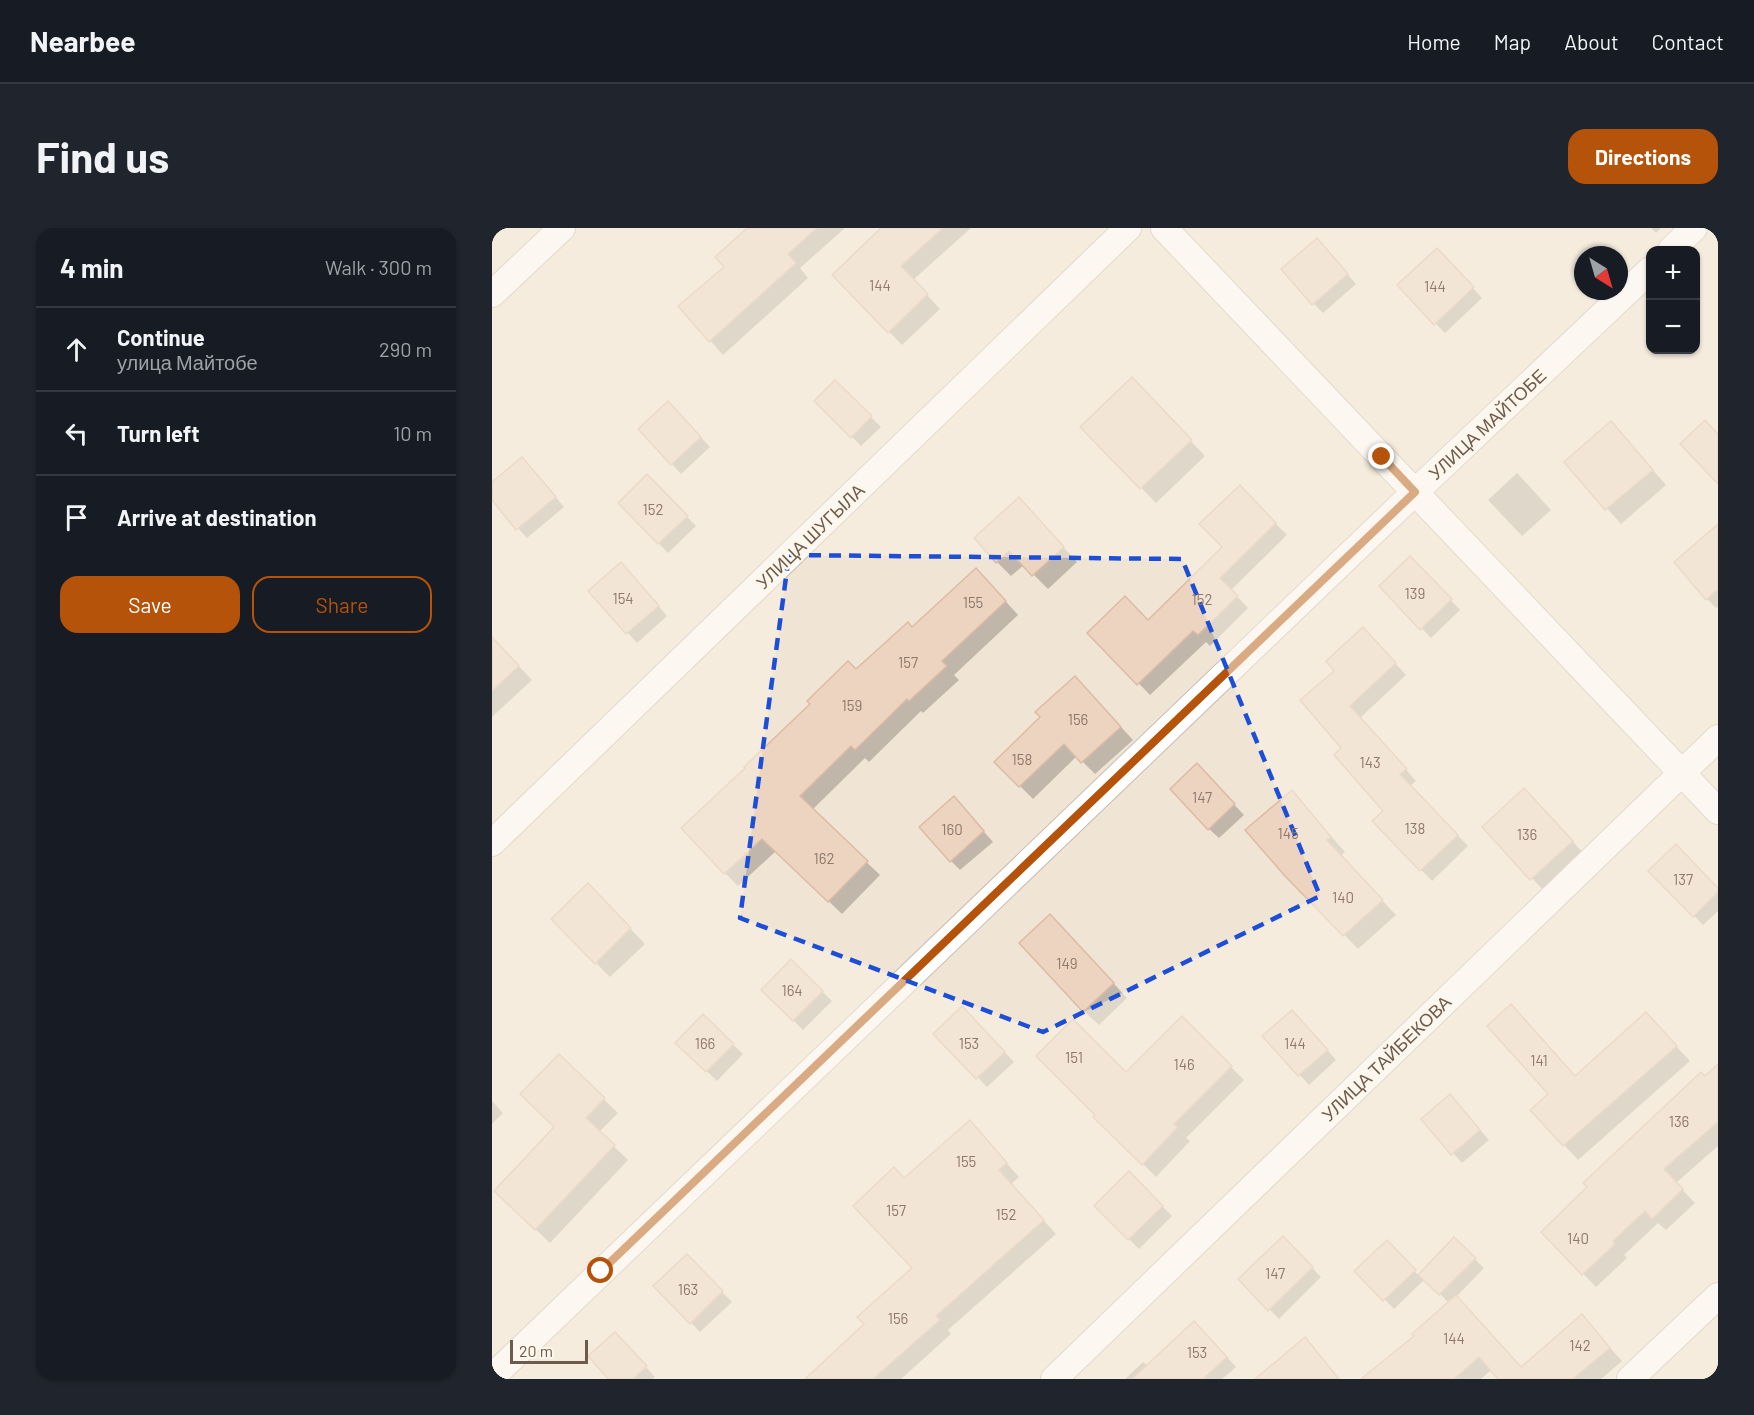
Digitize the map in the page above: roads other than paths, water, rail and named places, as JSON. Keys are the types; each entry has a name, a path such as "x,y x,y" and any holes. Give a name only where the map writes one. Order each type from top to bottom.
{"street":[{"path":"492,294 562,228"},
{"name":"УЛИЦА ШУГЫЛА","path":"492,843 1128,228"},
{"path":"1164,228 1718,811"},
{"path":"1675,246 1694,228"},
{"name":"УЛИЦА МАЙТОБЕ","path":"492,1377 1415,492 1646,274"},
{"name":"УЛИЦА ТАЙБЕКОВА","path":"1054,1379 1718,738"},
{"path":"1630,1379 1718,1296"}]}
